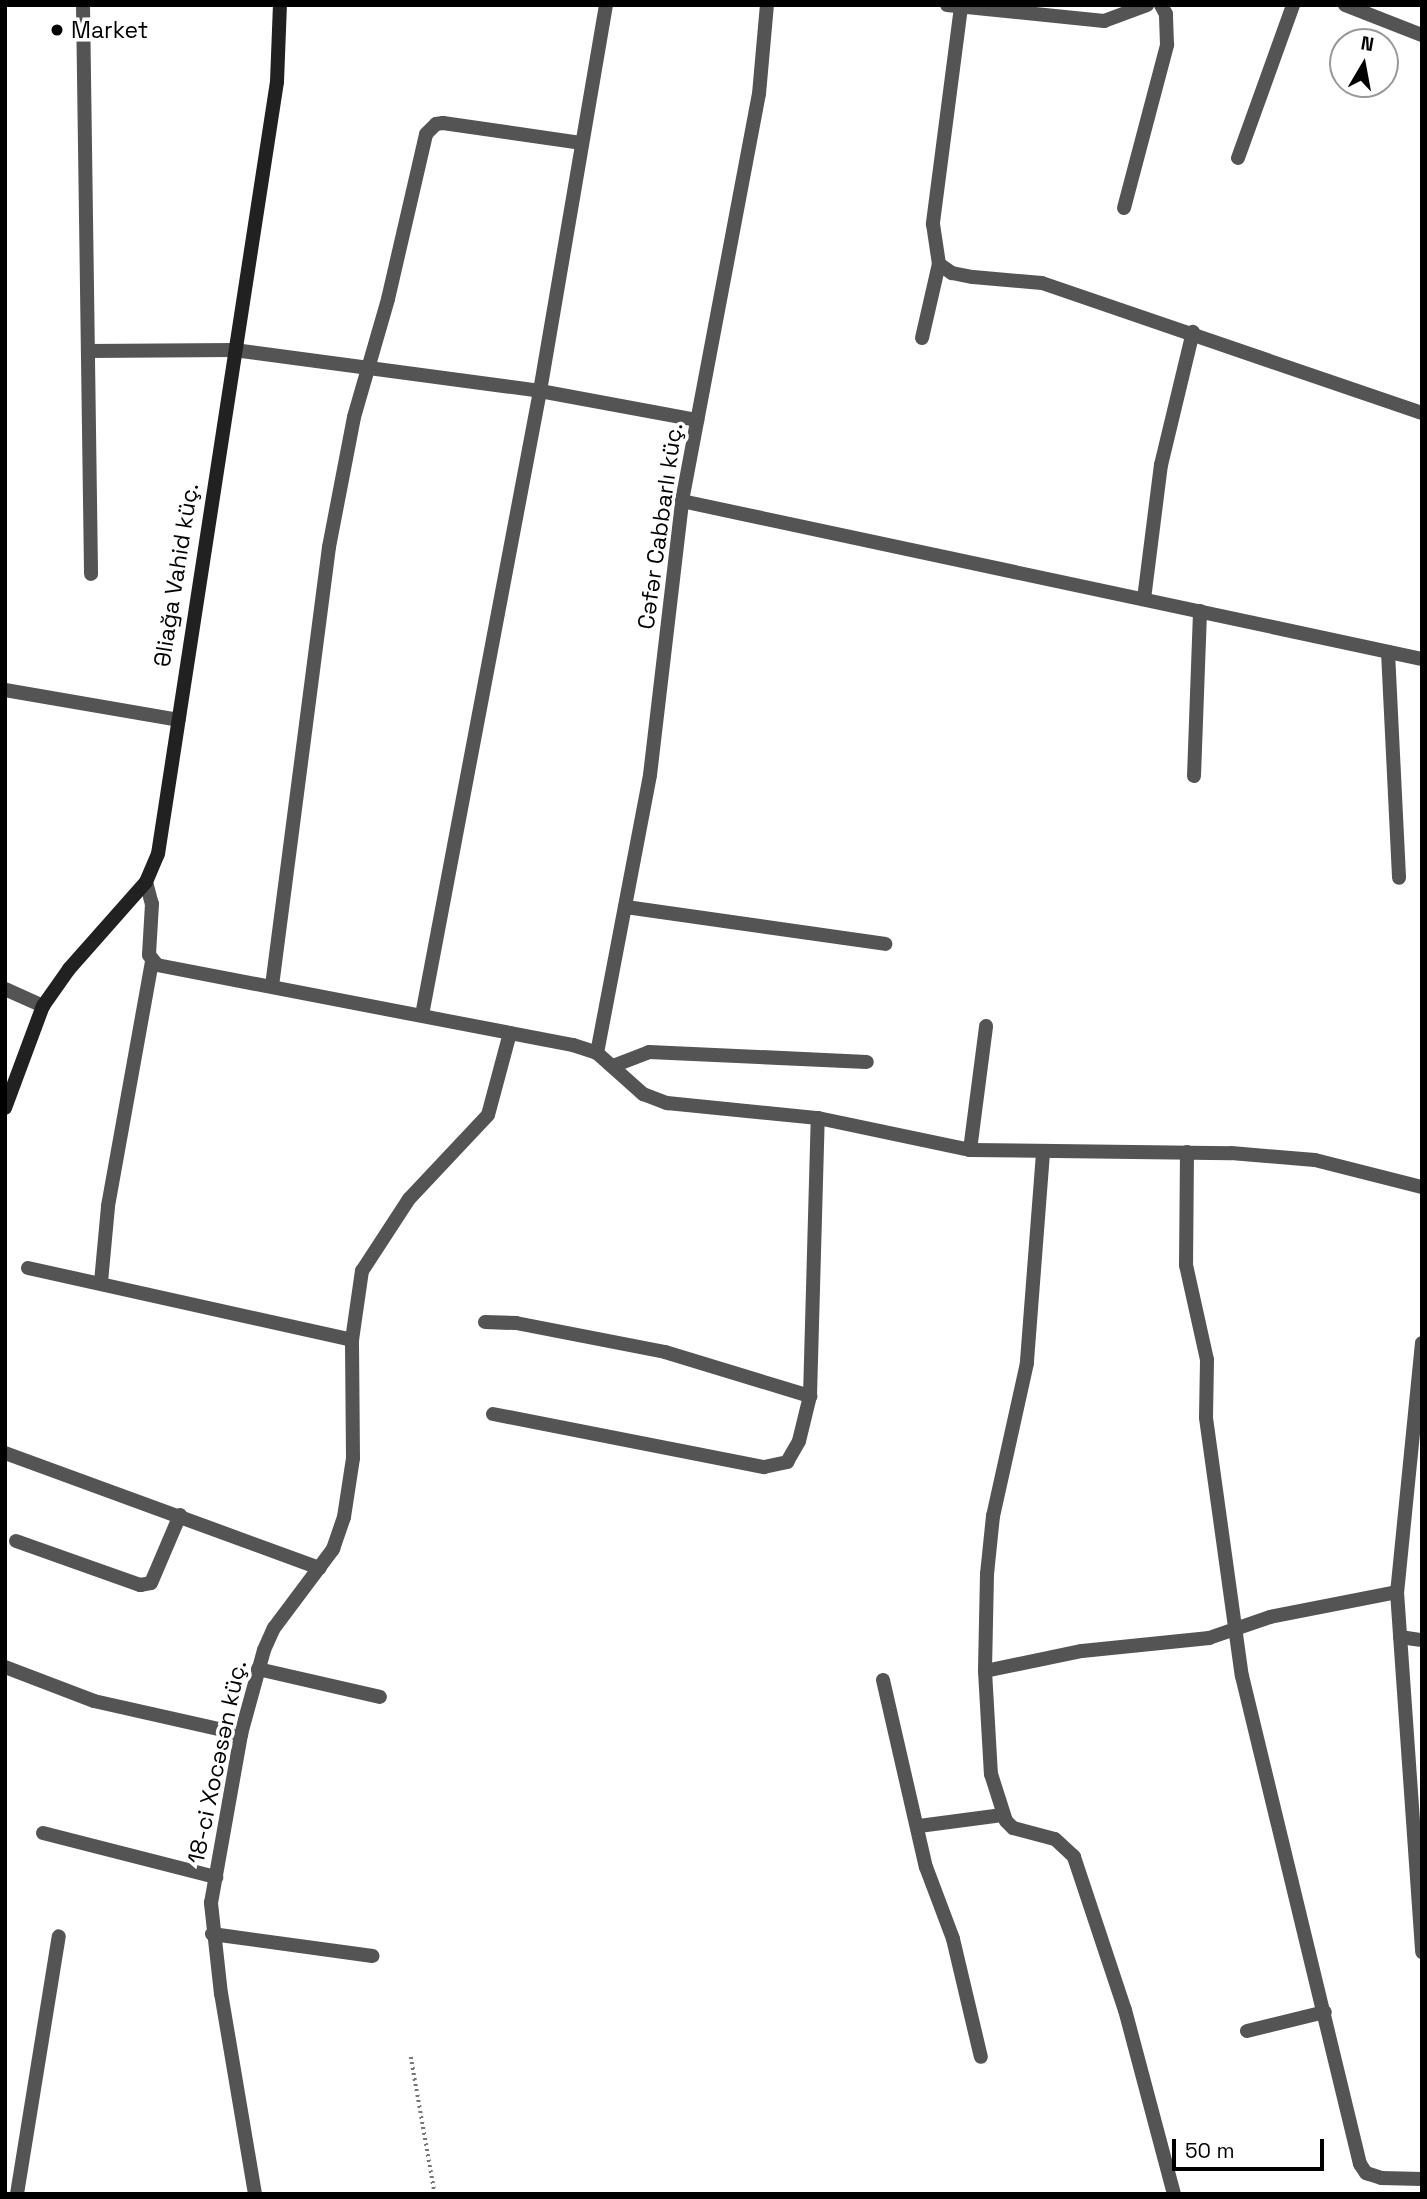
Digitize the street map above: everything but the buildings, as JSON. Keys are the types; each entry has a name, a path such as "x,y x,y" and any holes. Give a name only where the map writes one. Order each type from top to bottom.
{"street":[{"path":"83,5 91,574"},
{"name":"Əliağa Vahid küç.","path":"5,1108 43,1006 69,968 146,883 162,839 234,350 277,82 280,5"},
{"path":"422,1015 540,391 580,143 606,5"},
{"name":"Cəfər Cabbarlı küç.","path":"597,1053 652,762 682,501 759,94 767,5"},
{"path":"922,338 939,264 933,224 954,6 1038,11 1104,21 1147,5"},
{"path":"1124,208 1167,45 1166,14 1161,5"},
{"path":"1238,159 1293,5"},
{"path":"1345,5 1422,35"},
{"path":"272,986 329,547 354,417 426,134 436,124 580,143"},
{"path":"939,264 952,273 973,277 1042,283 1193,332 1422,414"},
{"path":"1144,599 1161,466 1193,332"},
{"path":"88,351 234,350 540,391 697,420"},
{"path":"682,501 1422,659"},
{"path":"1194,776 1200,611"},
{"path":"1388,652 1399,878"},
{"path":"5,690 178,720"},
{"path":"101,1282 108,1206 152,961 148,947 152,904 146,883"},
{"path":"625,907 885,944"},
{"path":"152,961 597,1053 643,1094 667,1102 818,1118 970,1150 1043,1153 1187,1152 1315,1160 1422,1187"},
{"path":"5,989 43,1006"},
{"path":"970,1150 986,1026"},
{"name":"18-ci Xocəsən küç.","path":"255,2194 212,1934 216,1877 241,1734 258,1669 274,1628 333,1549 352,1480 352,1340 362,1271 409,1199 488,1115 498,1092 510,1033"},
{"path":"613,1066 649,1052 867,1062"},
{"path":"493,1414 764,1467 787,1462 799,1441 810,1396 818,1118"},
{"path":"1187,1152 1186,1265 1208,1360 1206,1418 1232,1631 1360,2164 1366,2173 1381,2178 1422,2179"},
{"path":"1043,1153 1027,1363 993,1516 986,1574 985,1671 991,1774 1002,1815 1013,1828 1055,1839 1074,1857 1125,2010 1174,2194"},
{"path":"28,1268 101,1282 352,1340"},
{"path":"485,1322 516,1323 665,1352 810,1396"},
{"path":"1422,1343 1418,1450 1397,1592 1422,1952"},
{"path":"5,1453 320,1568"},
{"path":"16,1541 140,1585 151,1583 180,1515"},
{"path":"985,1671 1082,1651 1196,1640 1270,1617 1397,1592"},
{"path":"1400,1637 1422,1640"},
{"path":"5,1667 94,1701 241,1734"},
{"path":"258,1669 380,1697"},
{"path":"883,1680 919,1826 926,1867 963,1976 981,2057"},
{"path":"919,1826 1002,1815"},
{"path":"43,1833 216,1877"},
{"path":"212,1934 373,1955"},
{"path":"17,2194 59,1936"},
{"path":"1248,2031 1325,2011"}],"path":[{"path":"411,2057 435,2194"}],"place":[{"name":"Market","path":"57,30"}]}
